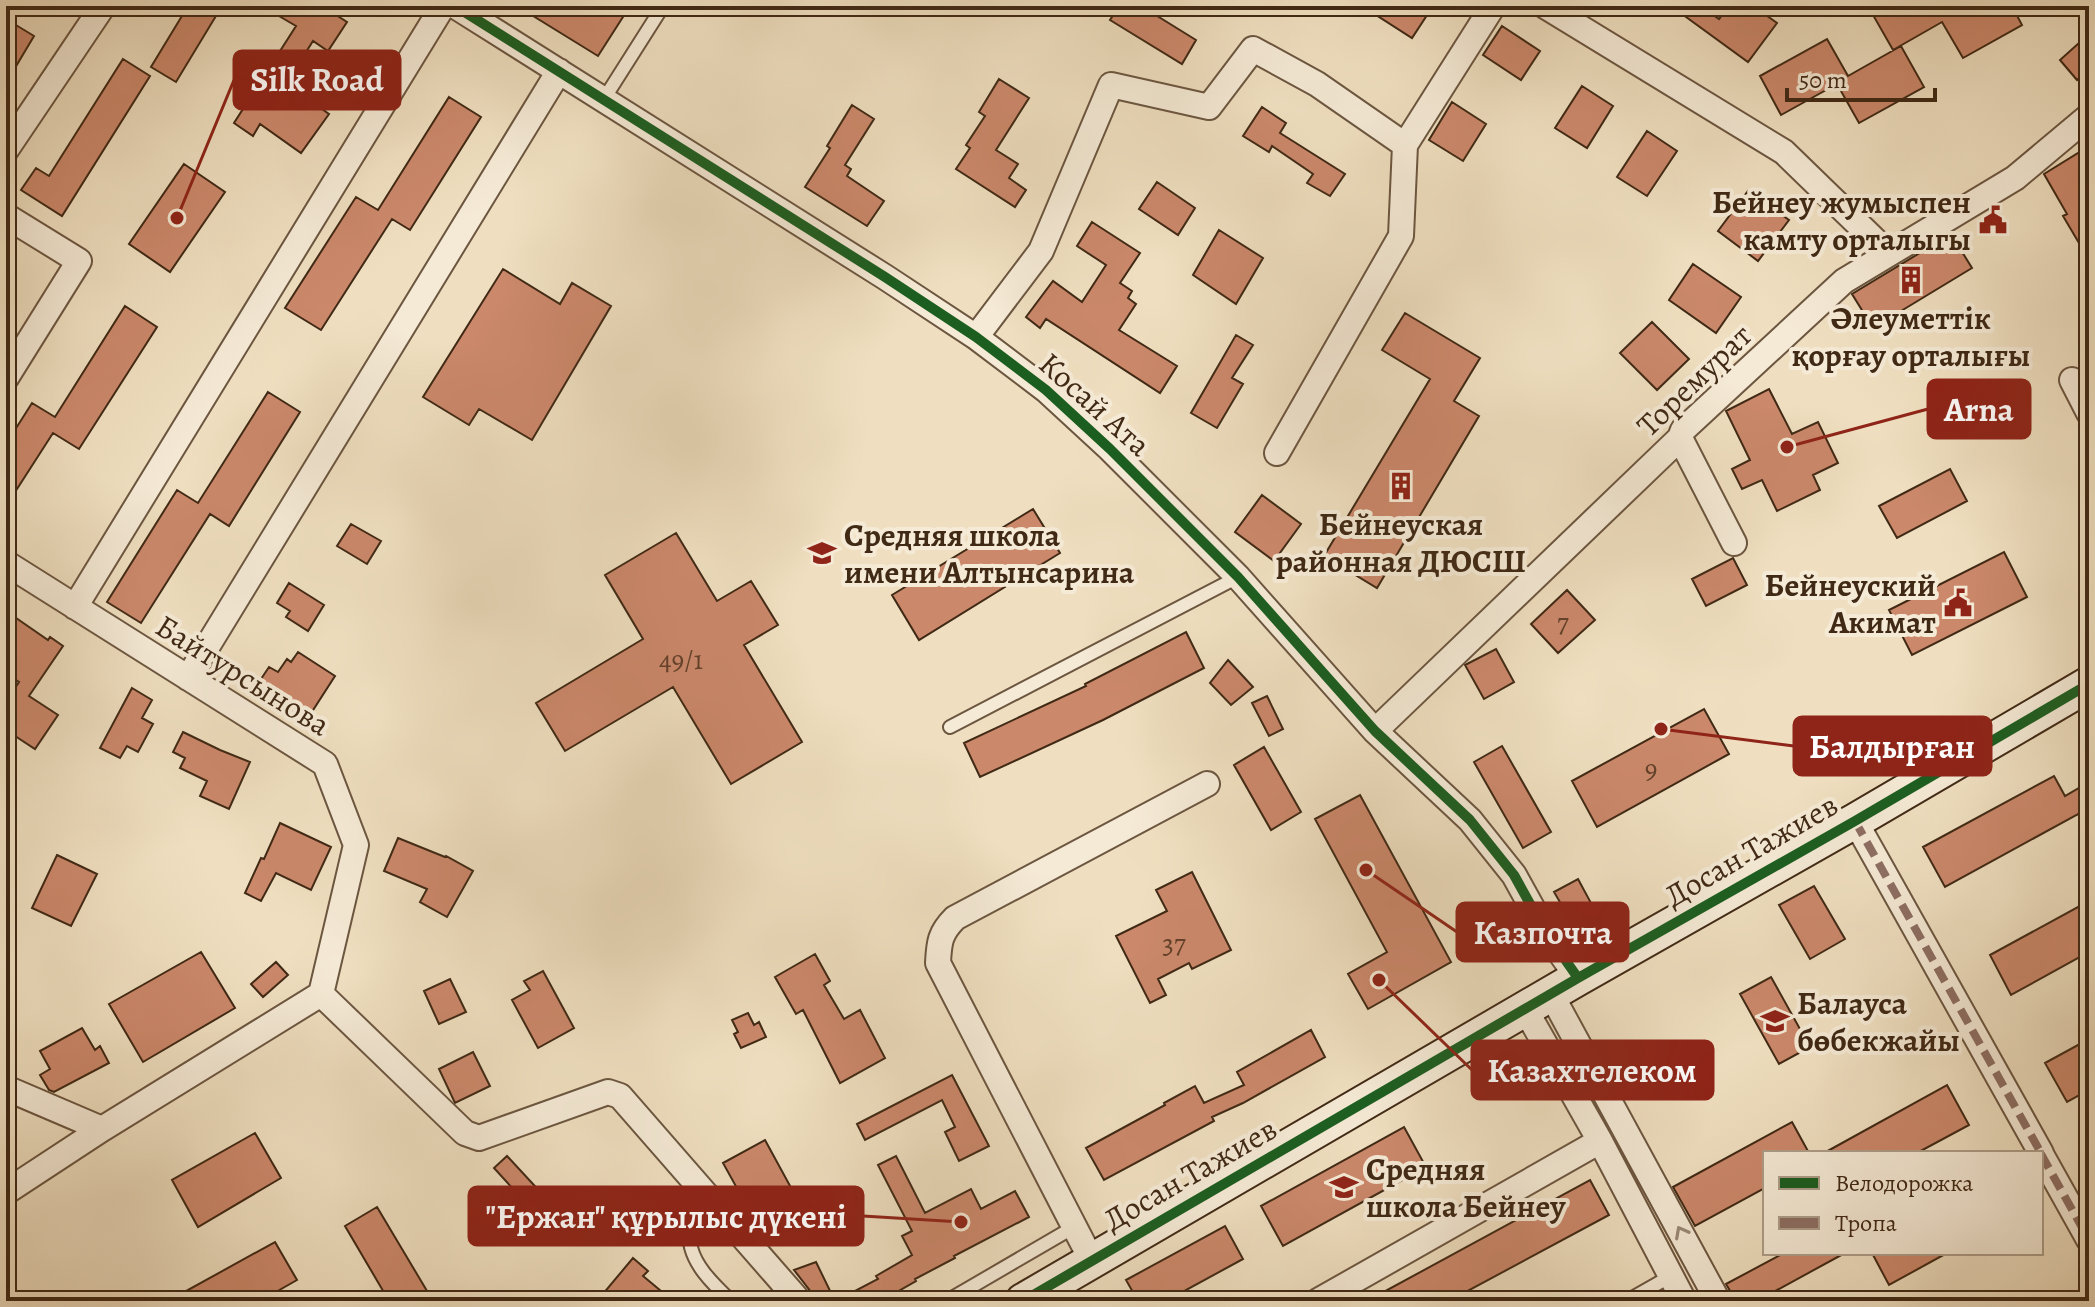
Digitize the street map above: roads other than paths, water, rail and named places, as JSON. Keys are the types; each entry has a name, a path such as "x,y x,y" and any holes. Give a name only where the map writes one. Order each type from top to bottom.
{"street":[{"path":"6,150 103,6"},
{"path":"75,607 443,6"},
{"name":"Косай Ата","path":"455,6 885,277 976,337 1046,390 1238,577 1375,731 1470,820 1514,875 1545,931 1551,994 1600,1141 1684,1301"},
{"path":"1277,453 1401,236 1405,145 1493,6"},
{"path":"1545,6 1784,152 1889,254"},
{"path":"976,337 1041,251 1111,85 1209,107 1253,49 1317,84 1405,145"},
{"path":"188,678 559,71"},
{"name":"Торемурат","path":"1375,731 1680,438 1683,430 1844,281 2015,178 2089,116"},
{"path":"6,216 79,261 6,378"},
{"path":"2072,380 2089,413"},
{"path":"1680,438 1734,543"},
{"name":"Байтурсынова","path":"6,563 325,764 356,845 321,994"},
{"name":"Досан Тажиев","path":"1023,1301 2089,684"},
{"path":"1092,1261 938,963 939,946 943,930 955,918 1207,784"},
{"path":"1855,821 2040,1151"},
{"path":"6,1192 321,994 465,1133 479,1138 608,1092 620,1096 799,1301"},
{"name":"Косай Ата","path":"1551,994 1718,1301"},
{"path":"6,1088 102,1129"},
{"path":"1318,1301 1600,1141"},
{"path":"2043,1157 2089,1240"}],"lane":[{"path":"604,99 663,6"},
{"path":"950,727 1238,577"},
{"path":"695,1182 689,1241 695,1260 731,1301"},
{"path":"947,1301 1074,1227"},
{"path":"1627,1301 1671,1276"}],"place":[{"name":"Silk Road","path":"177,218"},
{"name":"Бейнеу жумыспен камту орталыгы","path":"1993,220"},
{"name":"Әлеуметтік қорғау орталығы","path":"1911,280"},
{"name":"Arna","path":"1787,447"},
{"name":"Бейнеуская районная ДЮСШ","path":"1401,486"},
{"name":"Средняя школа имени Алтынсарина","path":"822,553"},
{"name":"Бейнеуский Акимат","path":"1958,603"},
{"name":"Балдырған","path":"1661,729"},
{"name":"Казпочта","path":"1366,870"},
{"name":"Казахтелеком","path":"1379,980"},
{"name":"Балауса бөбекжайы","path":"1775,1021"},
{"name":"Средняя школа Бейнеу","path":"1344,1187"},
{"name":"\"Ержан\" құрылыс дүкені","path":"961,1222"}]}
